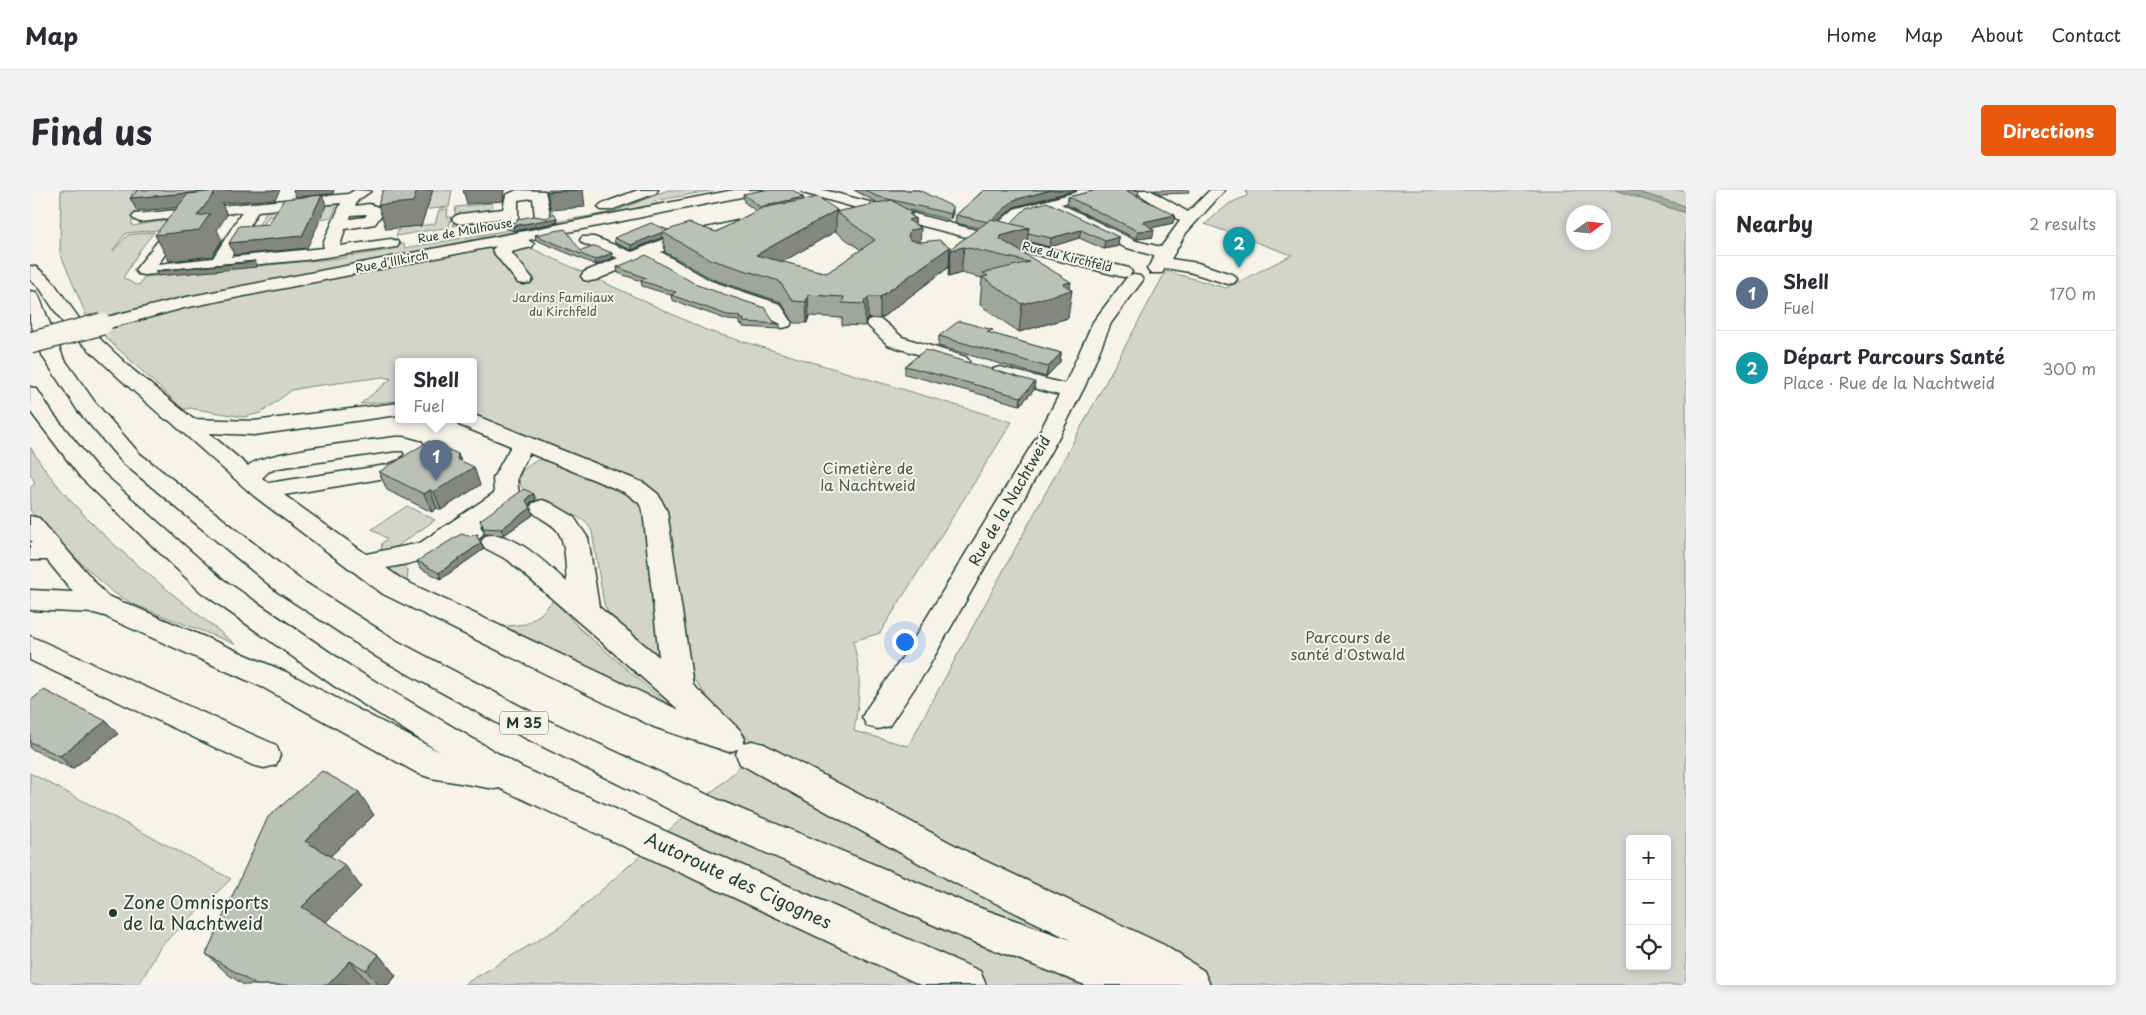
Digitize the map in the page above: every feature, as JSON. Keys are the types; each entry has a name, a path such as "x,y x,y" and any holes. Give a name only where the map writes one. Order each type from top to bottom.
{"main road":[{"path":"219,263 259,206 273,190"},
{"path":"335,250 332,249 331,244 346,211 368,190"},
{"path":"602,190 606,207"},
{"name":"Rue de Mulhouse","path":"452,233 511,218 543,218 606,207 651,190"},
{"name":"Rue d'Illkirch","path":"30,343 182,303 756,190"},
{"name":"Rue du Kirchfeld","path":"808,190 1134,275"},
{"path":"991,238 1019,212 1050,196 1070,197 1086,194 1084,190"},
{"path":"1140,190 1190,220"},
{"path":"460,219 511,218 512,196 541,192 543,218"},
{"name":"Rue de la Nachtweid","path":"878,717 915,663 1050,433 1071,392 1102,322 1134,275 1155,270 1179,231 1190,220 1210,192"},
{"path":"1050,196 1130,244 1163,258 1228,279"},
{"path":"140,217 189,212 236,202 259,206 346,211"},
{"path":"819,209 852,202"},
{"path":"524,279 500,250 649,218 655,215 656,211"},
{"name":"Rue de Mulhouse","path":"189,212 144,270 255,260 335,250 350,251 406,241"},
{"path":"590,276 638,254 683,237 773,219"},
{"path":"955,244 971,233"},
{"path":"291,256 302,237"},
{"path":"588,240 638,254 705,285 774,308 783,322"},
{"path":"255,260 264,244"},
{"path":"1079,276 1092,263"},
{"path":"30,271 45,283 74,325 126,374 256,484 393,587 665,718 741,747 968,871 1150,958 1190,985"},
{"name":"M 35","path":"30,296 53,357 86,406 131,458 288,585 387,649 530,726 709,812 964,920 1138,985"},
{"path":"875,324 889,338 901,343 1071,392"},
{"path":"30,394 45,418 89,473 211,584 345,678 509,777"},
{"path":"180,420 254,428 395,409"},
{"path":"475,423 635,488 649,499 655,511 678,690"},
{"path":"525,442 510,464 505,478 524,499 564,522 575,538 585,611"},
{"path":"395,444 414,447 417,454 414,461 405,467 387,472 256,484 260,467 273,462 395,444"},
{"path":"363,563 411,555 475,534 507,496 524,499"},
{"path":"30,524 42,552 107,607 275,680 431,764 509,777"},
{"path":"475,534 517,554 678,690 741,747"},
{"path":"30,600 107,607"},
{"path":"30,647 264,755"},
{"name":"Autoroute des Cigognes","path":"509,777 966,985"}],"green space":[{"name":"Parcours de santé d'Ostwald","path":"61,190 142,190 134,191 131,195 197,190 146,202 135,211 132,226 167,220 171,216 159,230 126,233 113,250 128,235 154,232 140,250 123,278 136,285 140,284 144,277 341,258 347,257 349,253 352,256 390,250 390,246 404,244 405,248 613,212 668,190 714,190 655,201 661,208 387,267 518,242 708,331 1012,422 880,633 853,641 859,675 858,707 854,731 908,746 1166,271 1226,288 1292,255 1205,224 1230,203 1247,196 1246,190 1615,190 1686,213 1686,985 463,985 560,927 760,747 716,708 686,669 639,487 477,418 477,358 395,358 395,401 360,404 391,379 383,377 292,390 261,413 244,417 189,408 184,410 89,322 60,253"},
{"path":"432,190 452,190 449,207 402,212"},
{"path":"1631,190 1686,190 1686,207 1679,204"},
{"path":"338,202 332,217 320,219 321,216 287,218 269,216 257,235 252,236 268,209"},
{"path":"492,203 492,209 458,214 456,222 458,225 453,226 456,207"},
{"path":"448,209 447,217 451,217 449,227 396,236 399,228 435,224 439,210"},
{"path":"30,447 50,476 98,529 152,577 235,644 133,604 111,591 60,543 30,510 30,488 35,483 30,473"},
{"path":"544,456 613,483 636,500 644,510 660,659 621,628 608,613 604,604 592,532 588,526 584,521 572,514 532,496 524,490 520,483 520,475 524,469"},
{"path":"407,506 435,520 386,554 381,552 382,543 387,539 372,529"},
{"path":"398,561 408,570 407,582 412,587 499,627 526,624 542,613 554,599 578,627 674,710 675,713 672,714 405,586 381,566 383,562"},
{"name":"Zone Omnisports de la Nachtweid","path":"30,773 231,879 160,947 139,985 30,985"}],"shaded area":[{"path":"1615,190 1631,190 1679,204 1686,207 1686,213"}],"building":[{"path":"138,190 225,190 130,198"},
{"path":"383,190 417,190 413,202 378,205"},
{"path":"547,190 577,190 547,192"},
{"path":"764,190 793,190 803,197 760,207 743,194"},
{"path":"865,190 919,190 953,207 951,214 876,196"},
{"path":"984,190 1051,190 1014,200 988,222 956,215"},
{"path":"1094,190 1125,190 1175,215 1143,222 1154,230 1138,231 1068,197"},
{"path":"216,191 197,216 210,214 199,230 155,235 188,194"},
{"path":"322,195 302,236 229,243 239,226 269,224 284,199"},
{"path":"818,197 837,210 756,255 827,273 875,240 836,212 892,200 912,213 909,214 915,218 908,220 921,228 910,230 908,236 910,240 921,242 939,240 950,247 880,297 868,297 864,302 865,304 842,303 844,297 808,295 806,302 793,301 779,281 709,259 662,232 689,223 716,232 762,208"},
{"path":"1047,202 1119,237 1105,241 1081,230 1051,238 1028,233 1029,228 1010,224 1026,208"},
{"path":"554,213 557,218 513,226 505,223 515,223 518,219 534,216 547,218"},
{"path":"991,219 1029,228 1001,236 1000,239 1071,282 1063,284 1072,290 1022,304 982,277 988,276 983,273 1029,262 964,247 950,249"},
{"path":"651,223 668,230 631,245 614,238"},
{"path":"565,229 581,251 595,246 612,253 595,260 535,235"},
{"path":"646,255 697,285 765,308 774,322 780,324 743,322 744,319 740,319 741,316 727,315 671,295 676,292 641,281 646,278 617,267"},
{"path":"255,261 254,262 155,271"},
{"path":"959,321 993,330 987,332 1061,353 1048,367 939,336"},
{"path":"925,350 1035,382 1021,397 905,366"},
{"path":"429,441 458,454 457,459 474,467 434,492 430,490 424,494 379,472"},
{"path":"524,489 534,494 529,496 526,501 531,508 501,529 483,528 480,520"},
{"path":"461,534 469,536 478,534 477,537 481,543 439,573 417,561"},
{"path":"44,690 106,721 60,756 30,742 30,701"},
{"path":"322,771 359,792 305,841 345,865 302,907 379,955 366,970 350,961 328,985 256,985 206,954 268,817"}],"place":[{"name":"Départ Parcours Santé","path":"1239,268"},
{"name":"Shell","path":"436,481"},
{"name":"Zone Omnisports de la Nachtweid","path":"113,913"}],"park label":[{"name":"Jardins Familiaux du Kirchfeld","path":"563,305"},
{"name":"Cimetière de la Nachtweid","path":"868,478"}]}
